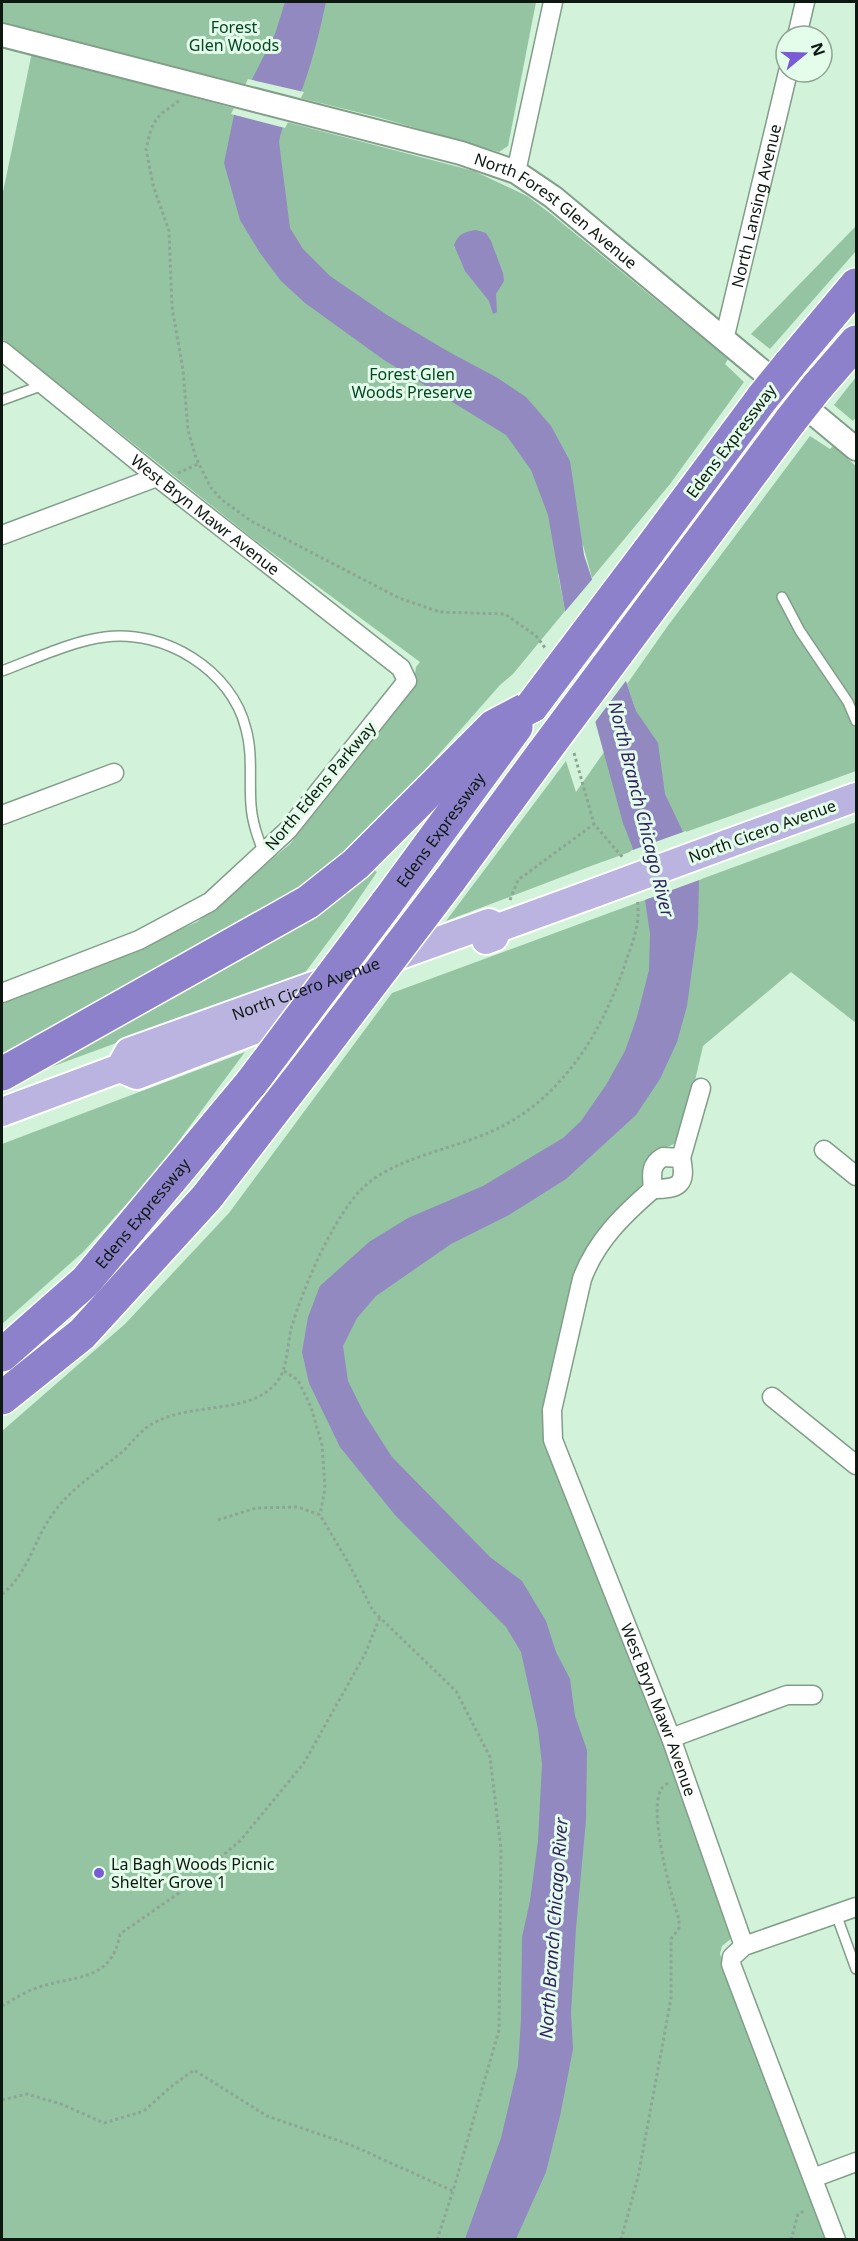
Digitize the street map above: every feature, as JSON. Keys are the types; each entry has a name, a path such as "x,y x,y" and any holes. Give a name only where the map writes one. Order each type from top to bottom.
{"highway":[{"name":"Edens Expressway","path":"2,1355 86,1281 252,1082 762,397 856,285"},
{"name":"Edens Expressway","path":"2,1398 82,1334 207,1197 449,881 791,420 856,342"},
{"path":"2,1074 308,902 356,864 494,726 532,706"}],"main road":[{"name":"North Cicero Avenue","path":"2,1112 120,1068 137,1075 494,937 498,928 856,797"}],"street":[{"path":"516,172 553,2"},
{"path":"799,24 805,2"},
{"name":"North Forest Glen Avenue","path":"2,35 461,153 516,172 553,197 856,449"},
{"name":"North Lansing Avenue","path":"724,340 785,84"},
{"name":"West Bryn Mawr Avenue","path":"2,351 157,477 401,668 407,681"},
{"path":"2,535 157,477"},
{"name":"North Edens Parkway","path":"2,993 149,935 210,902 288,830 407,681"},
{"path":"2,815 114,773"},
{"name":"West Bryn Mawr Avenue","path":"701,1088 681,1158 684,1175 679,1184 670,1189 653,1189 613,1226 590,1259 582,1279 552,1410 554,1440 671,1738 744,1946"},
{"path":"824,1150 856,1176"},
{"path":"653,1189 651,1175 654,1164 663,1157 681,1158"},
{"path":"772,1396 856,1465"},
{"path":"671,1738 787,1695 813,1695"},
{"path":"836,2240 731,1964 732,1957 744,1946 856,1907"},
{"path":"813,2178 856,2162"}],"lane":[{"path":"2,400 43,385"},
{"path":"782,597 800,631 848,702 856,721"},
{"path":"2,671 83,642 113,636 141,637 195,659 226,688 246,726 251,767 251,808 264,854"},
{"path":"836,1914 856,1969"}],"path":[{"path":"498,928 518,880 594,824"},
{"path":"284,1371 298,1380 311,1407 322,1445 325,1488 320,1515"},
{"path":"218,1520 256,1508 298,1507 320,1515 373,1611 456,1691 490,1757 501,1849 499,2030 437,2240"},
{"path":"2,2006 36,1988 66,1982 105,1967 117,1951 120,1934 179,1893 190,1862 206,1862 222,1857 240,1841 304,1763 365,1654 380,1617"},
{"path":"621,2240 638,2177 671,1998 671,1939 679,1928 679,1919 662,1858 658,1798 662,1788 683,1772"},
{"path":"2,2100 27,2094 61,2104 104,2123 144,2111 194,2070 267,2116 351,2145 453,2191"},
{"path":"791,2240 798,2214 814,2207"}],"green space":[{"name":"Forest Glen Woods","path":"2,2 536,2 508,146 499,152 381,118 2,24"},
{"name":"Forest Glen Woods Preserve","path":"32,52 195,98 474,171 527,196 551,214 728,359 725,364 744,382 670,484 592,578 583,545 558,574 565,611 513,674 500,685 387,813 325,871 276,905 2,1060 2,1001 112,959 197,922 290,844 413,686 416,667 420,662 251,537 2,339 2,197"},
{"path":"856,226 856,251 770,349 751,334"},
{"path":"856,377 856,417 853,421 834,405"},
{"path":"810,436 830,449 833,446 856,466 856,771 588,867 446,921 566,761 576,792 635,708 627,684"},
{"path":"856,822 856,1023 791,972 703,1046 683,1133 672,1145 651,1156 646,1165 639,1191 594,1238 579,1265 543,1425 737,1934 722,1946 720,1954 828,2239 2,2239 2,1431 125,1324 229,1213 392,993"},
{"path":"368,866 377,872 304,974 2,1085"},
{"path":"245,1052 155,1173 83,1252 2,1324 2,1144"}],"water":[{"name":"North Branch Chicago River","path":"285,2 326,2 307,76 283,127 279,142 290,228 303,249 330,276 387,315 496,377 526,397 551,426 570,461 584,555 636,711 658,743 665,794 683,832 699,880 698,926 687,1006 677,1042 660,1079 636,1115 566,1179 509,1215 451,1244 376,1296 357,1318 343,1346 348,1381 365,1415 392,1457 490,1557 522,1581 546,1621 556,1652 570,1679 575,1716 587,1750 586,1820 571,2013 573,2049 546,2172 516,2239 465,2239 501,2138 518,2066 522,1937 530,1901 538,1841 542,1764 538,1729 521,1652 506,1627 395,1515 340,1447 309,1383 302,1352 308,1317 320,1286 369,1242 408,1218 483,1186 563,1138 581,1121 606,1085 625,1051 637,1017 649,970 650,934 645,900 632,846 623,823 565,611 548,515 531,470 506,435 384,360 305,303 281,281 260,253 240,220 224,163 234,115 275,34"},
{"path":"476,230 486,233 503,273 504,281 496,294 497,312 493,314 489,301 465,271 454,245 463,234"}],"pier":[{"path":"248,79 304,92 285,128 231,114"},
{"path":"595,576 628,678 593,725 563,614"},
{"path":"686,831 702,879 642,901 630,851"}],"place":[{"name":"La Bagh Woods Picnic Shelter Grove 1","path":"99,1873"}]}
